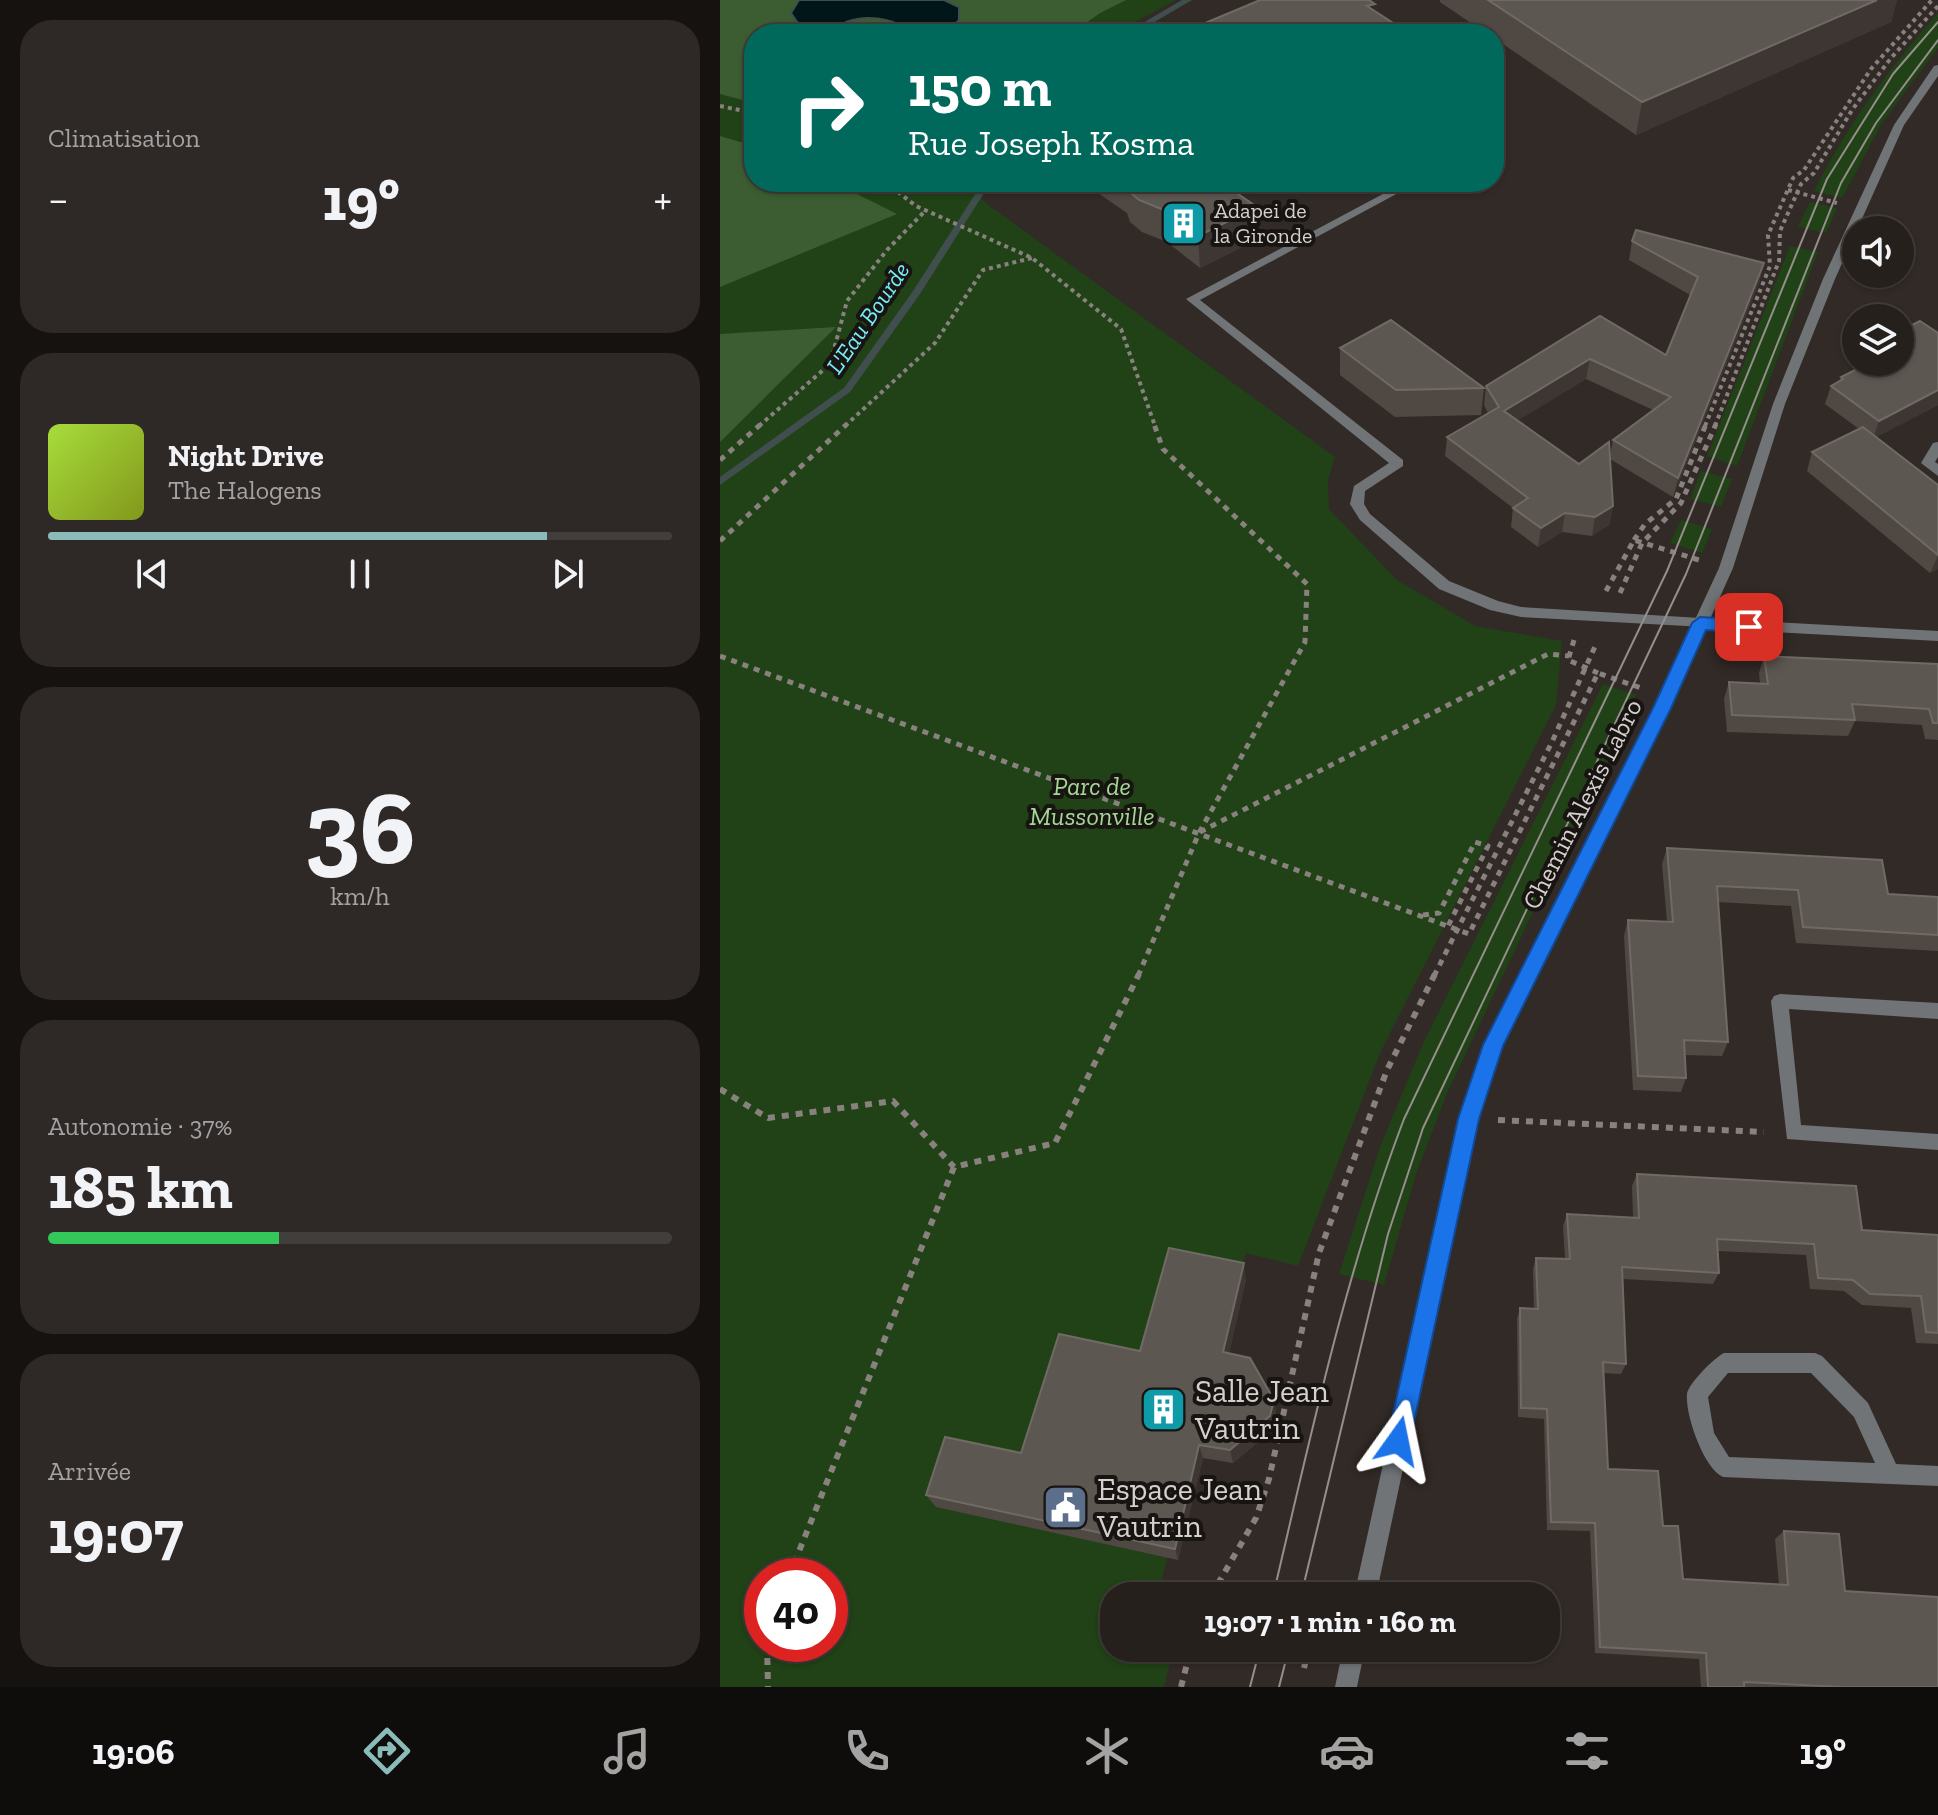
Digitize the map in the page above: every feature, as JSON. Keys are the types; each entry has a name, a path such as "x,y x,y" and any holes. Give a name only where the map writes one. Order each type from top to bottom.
{"street":[{"name":"Chemin Alexis Labro","path":"1368,1582 1468,1119 1493,1045 1667,697 1726,568 1779,404 1829,279 1899,125 1938,68"},
{"path":"1392,192 1192,299 1398,463 1359,489 1357,504 1365,517 1444,585 1495,606 1521,612 1938,636"},
{"path":"1938,446 1928,463 1938,471"},
{"path":"1938,1011 1780,1001 1793,1133 1938,1142"},
{"path":"1890,1474 1861,1410 1815,1363 1724,1363 1697,1394 1705,1436 1723,1467 1890,1474 1938,1476"},
{"path":"1346,1687 1351,1662"}],"path":[{"path":"1634,540 1645,524 1676,499 1770,266 1772,254 1768,235 1793,178 1804,170 1871,69 1932,0"},
{"path":"1219,1582 1256,1518 1269,1479 1319,1253 1360,1137 1393,1057 1569,706 1581,668 1599,639 1642,543 1674,513 1706,450 1779,261 1780,231 1801,184 1814,173 1852,110 1891,58 1938,6"},
{"path":"720,106 744,111"},
{"path":"900,192 926,210 1032,258 1121,329 1163,449 1307,584 1305,642 1199,833 1146,961 1055,1143 954,1167"},
{"path":"720,460 830,364 847,301 887,250 926,210"},
{"path":"720,541 935,343 983,270 1032,258"},
{"path":"1199,833 1548,654 1569,656"},
{"path":"720,656 1469,934 1598,673 1667,697"},
{"path":"1419,916 1439,913 1475,842 1488,846 1448,926"},
{"path":"720,1089 768,1118 893,1101 954,1167"},
{"path":"1468,1119 1793,1133"},
{"path":"796,1558 954,1167"},
{"path":"767,1662 768,1687"},
{"path":"1181,1687 1187,1662"},
{"path":"1304,1668 1306,1662"}],"green space":[{"name":"Parc de Mussonville","path":"720,0 1176,0 1132,24 744,24 744,192 976,192 987,204 1335,457 1328,480 1329,509 1397,580 1475,626 1562,641 1556,705 1380,1053 1298,1266 1246,1253 1161,1582 1100,1582 1100,1662 1170,1662 1164,1687 720,1687"},
{"path":"720,0 1126,0 1085,24 744,24 744,100 720,94"},
{"path":"1938,13 1938,48 1882,123 1842,198 1814,191 1870,98"},
{"path":"720,136 744,143 744,192 853,192 897,214 720,287"},
{"path":"1810,202 1837,208 1826,233 1798,227"},
{"path":"1790,246 1818,252 1737,466 1707,456"},
{"path":"836,327 720,442 720,334"},
{"path":"1701,471 1732,479 1721,507 1690,499"},
{"path":"1681,520 1712,529 1702,553 1670,543"},
{"path":"1603,684 1636,695 1448,1091 1417,1171 1384,1285 1339,1274 1380,1147 1424,1041"}],"shaded area":[{"path":"799,0 944,0 959,7 959,20 955,24 897,24 869,18 845,24 799,24 791,13"}],"building":[{"path":"1260,0 1369,0 1375,4 1367,6 1395,24 1203,24"},
{"path":"1488,0 1877,0 1642,102"},
{"path":"1130,192 1235,192 1257,207 1198,236 1164,210 1139,200"},
{"path":"1636,230 1764,263 1678,478 1613,440 1671,397 1590,359 1504,411 1579,464 1609,442 1613,506 1595,517 1565,513 1541,528 1513,508 1528,498 1447,437 1499,407 1486,386 1600,316 1666,355 1698,277 1632,241"},
{"path":"1391,320 1484,388 1396,390 1340,348"},
{"path":"1920,321 1938,333 1938,390 1879,421 1831,386 1843,376 1914,376 1914,324"},
{"path":"1863,427 1938,485 1938,555 1812,452"},
{"path":"1764,656 1938,664 1938,723 1933,723 1929,709 1852,704 1855,720 1732,715 1729,682 1768,684"},
{"path":"1667,848 1882,860 1888,894 1938,897 1938,935 1803,927 1798,890 1717,886 1728,1042 1684,1040 1686,1078 1638,1076 1628,920 1673,922"},
{"path":"1637,1174 1856,1186 1862,1230 1938,1235 1938,1333 1926,1332 1921,1296 1870,1294 1853,1280 1818,1278 1814,1244 1717,1239 1719,1273 1622,1267 1626,1364 1603,1362 1608,1469 1658,1471 1663,1526 1678,1526 1683,1579 1788,1585 1784,1531 1839,1534 1845,1591 1938,1597 1938,1687 1842,1687 1744,1682 1744,1687 1708,1687 1706,1653 1600,1647 1595,1523 1551,1522 1547,1409 1521,1408 1520,1308 1538,1309 1536,1258 1570,1259 1567,1214 1639,1218"},
{"path":"1169,1248 1244,1263 1223,1352 1250,1358 1274,1400 1270,1416 1230,1450 1199,1445 1175,1549 926,1495 945,1437 1021,1453 1059,1334 1140,1351"}],"waterway":[{"name":"L'Eau Bourde","path":"1146,24 1188,0"},
{"name":"L'Eau Bourde","path":"720,482 847,390 917,292 981,192"}],"tram line":[{"path":"1276,1582 1347,1296 1404,1119 1667,571 1827,179 1893,74 1938,22"},
{"path":"1304,1582 1388,1234 1423,1128 1686,574 1841,183 1876,123 1938,40"},
{"path":"1250,1687 1256,1662"},
{"path":"1279,1687 1285,1662"}],"place":[{"name":"Adapei de la Gironde","path":"1183,223"},
{"name":"Salle Jean Vautrin","path":"1164,1409"},
{"name":"Espace Jean Vautrin","path":"1066,1507"}],"route":[{"path":"1398,1441 1468,1119 1493,1045 1662,708 1700,623 1749,627"}]}
